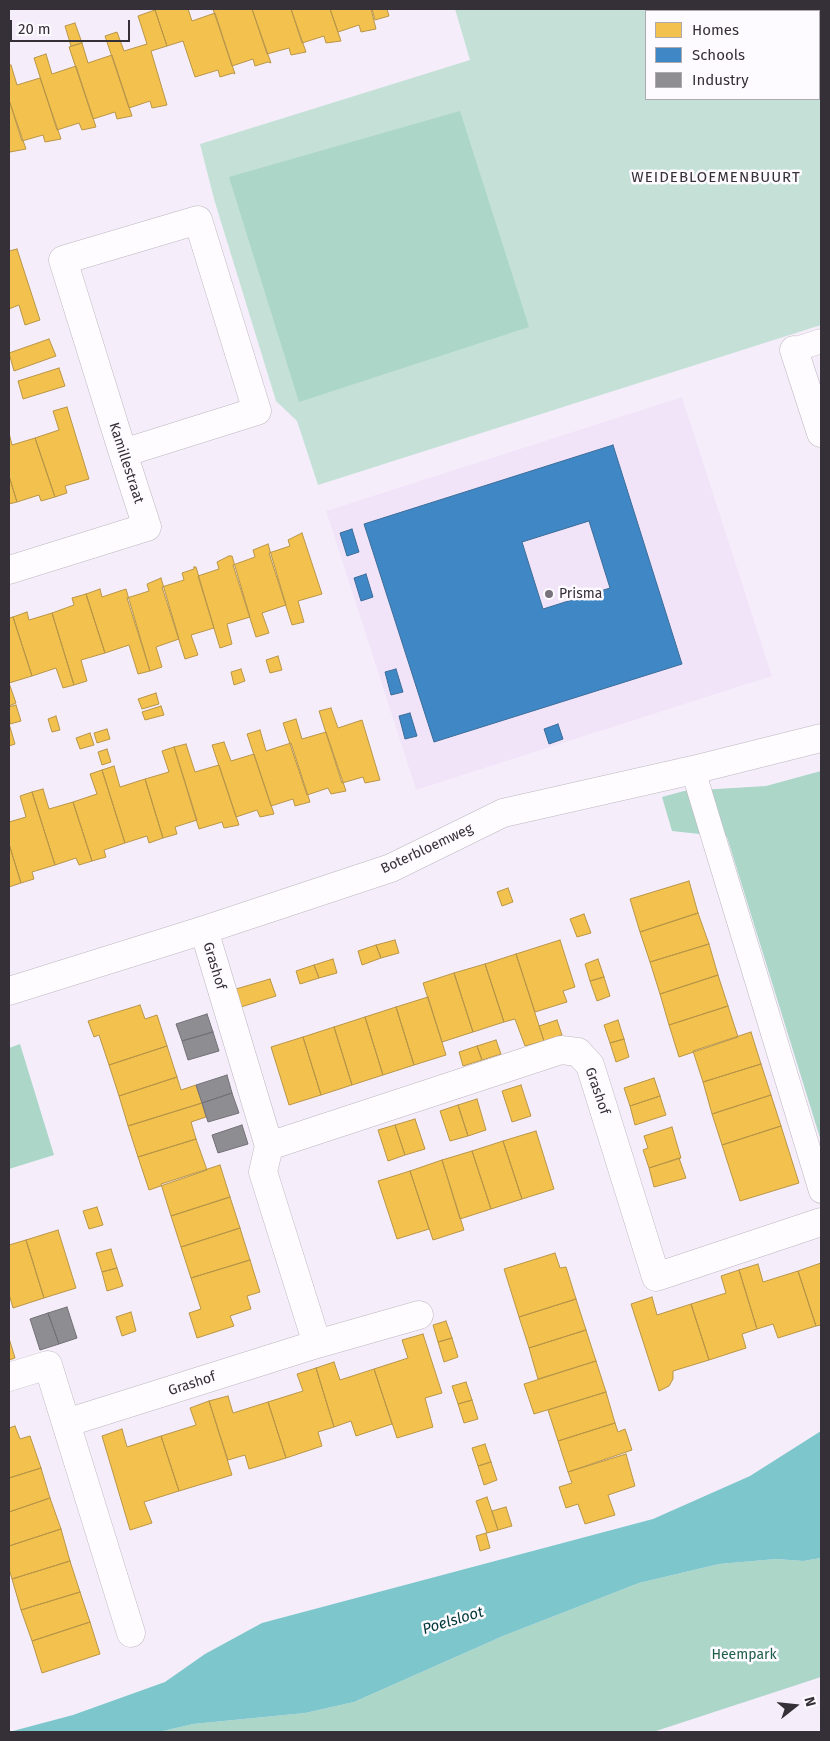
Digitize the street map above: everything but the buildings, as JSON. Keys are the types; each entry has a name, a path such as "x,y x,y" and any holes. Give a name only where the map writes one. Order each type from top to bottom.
{"street":[{"name":"Kamillestraat","path":"9,570 147,527 123,453 64,260 198,220 257,411 123,453"},
{"path":"821,341 794,350 821,434"},
{"name":"Boterbloemweg","path":"9,991 204,930 391,868 503,813 693,770 821,738"},
{"path":"693,770 821,1191"},
{"name":"Grashof","path":"204,930 269,1146 263,1172 317,1344"},
{"name":"Grashof","path":"269,1146 561,1050 578,1052 590,1065 656,1276 821,1222"},
{"name":"Grashof","path":"66,1423 317,1344 419,1315"},
{"path":"9,1377 48,1365 132,1634"}],"shaded area":[{"name":"Prisma","path":"682,397 772,676 416,790 326,511"}],"green space":[{"path":"455,9 787,9 645,10 645,100 820,100 821,34 821,325 318,485 297,421 276,401 214,199 200,144 470,60"},
{"path":"460,111 529,327 299,402 229,177"},
{"path":"821,771 821,1141 727,837 672,831 662,797 684,791 766,786"},
{"path":"20,1044 54,1155 9,1169 9,1048"},
{"name":"Heempark","path":"821,1558 821,1677 653,1732 159,1732 193,1724 305,1713 354,1702 503,1636 639,1583 719,1564 776,1559 803,1561"}],"water":[{"name":"Poelsloot","path":"821,1431 821,1558 803,1561 776,1559 719,1564 639,1583 503,1636 354,1702 305,1713 193,1724 159,1732 9,1732 73,1715 165,1682 205,1654 262,1623 653,1519 750,1476"}],"place":[{"name":"Prisma","path":"549,594"}],"district":[{"name":"WEIDEBLOEMENBUURT","path":"716,178"}]}
